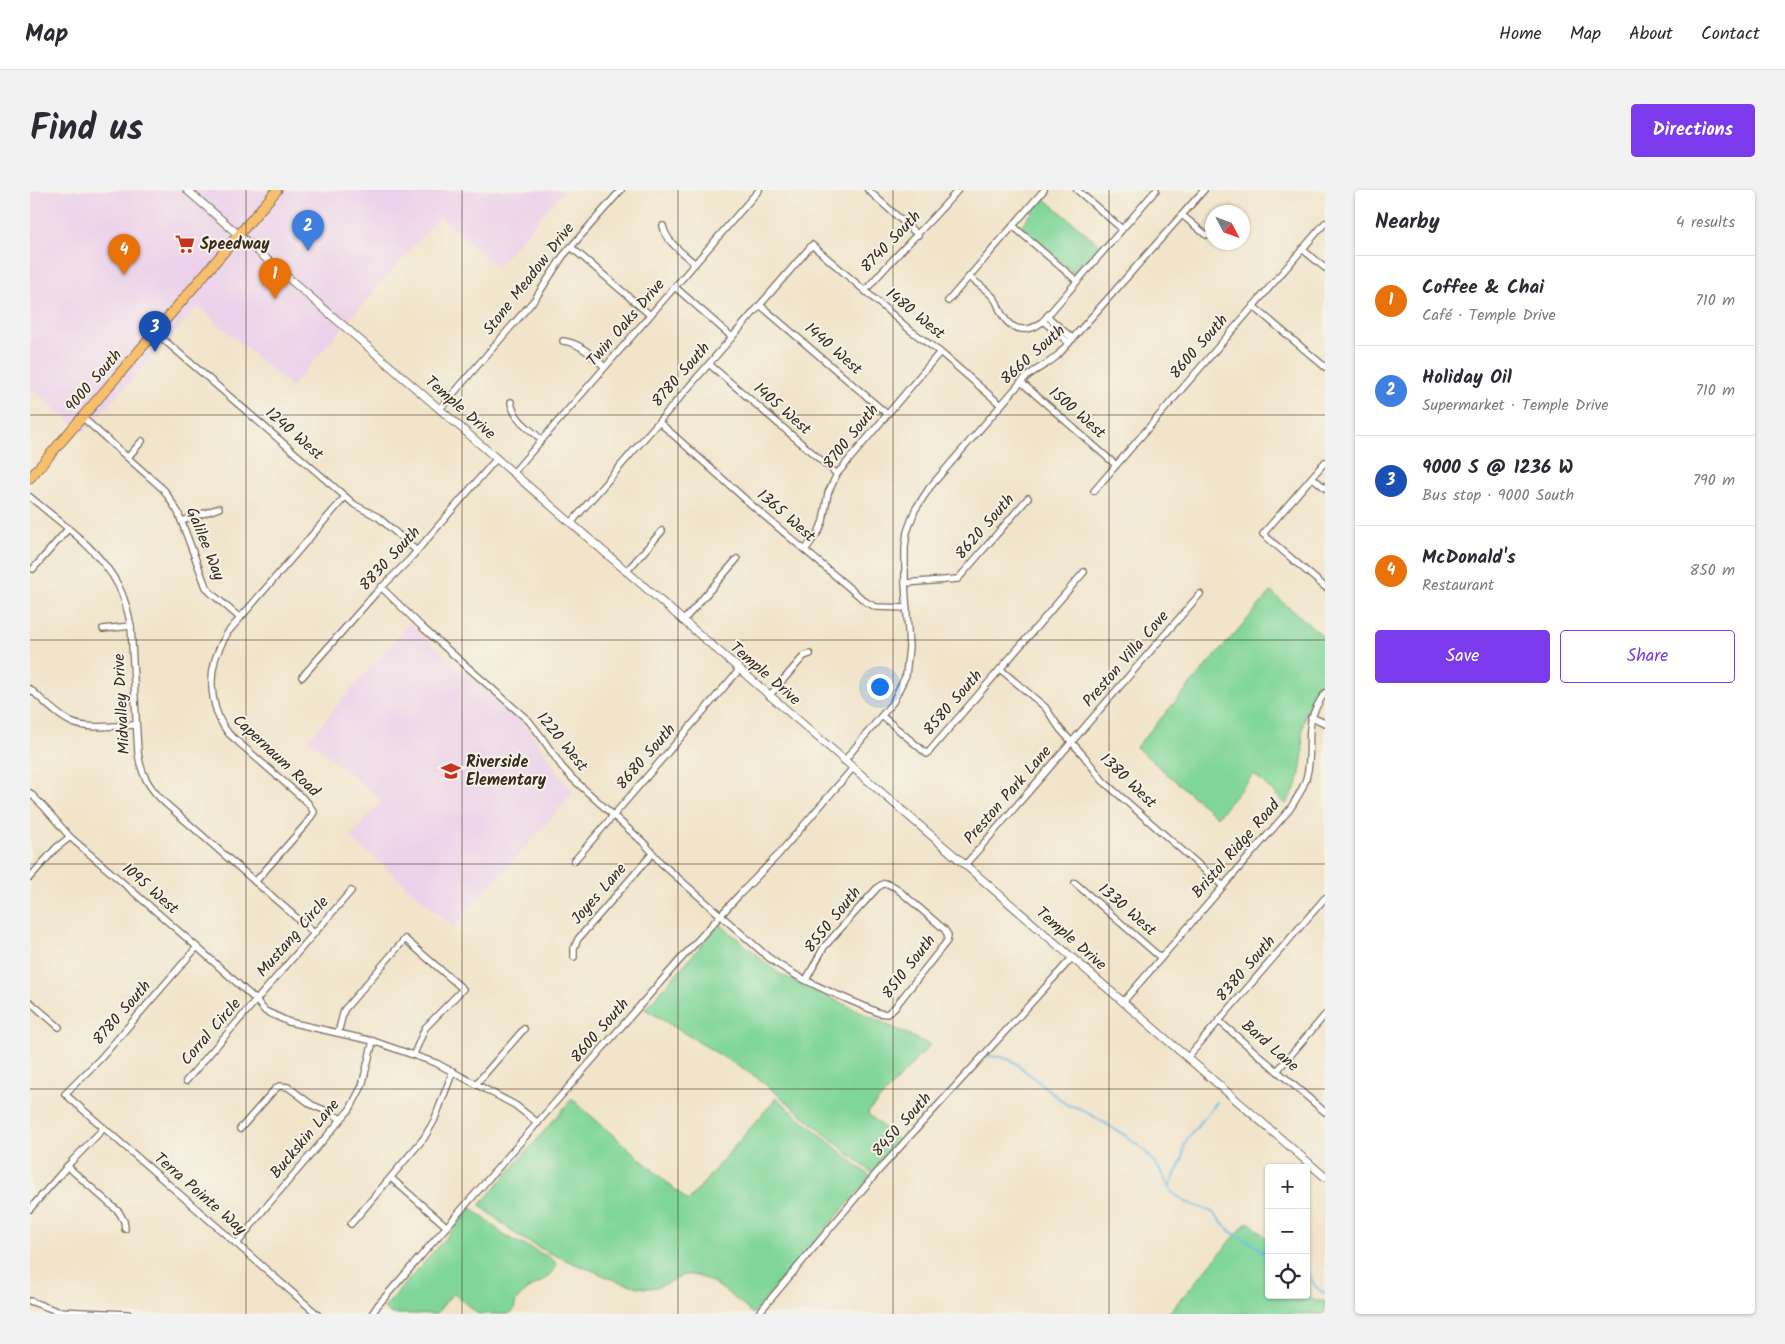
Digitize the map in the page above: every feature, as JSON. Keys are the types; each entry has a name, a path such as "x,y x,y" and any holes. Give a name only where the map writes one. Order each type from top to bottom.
{"main road":[{"name":"9000 South","path":"30,478 277,190"}],"street":[{"name":"Temple Drive","path":"187,190 1325,1177"},
{"name":"Stone Meadow Drive","path":"440,408 535,299 556,266 621,190"},
{"name":"Twin Oaks Drive","path":"514,473 758,190"},
{"path":"868,190 918,235"},
{"name":"8740 South","path":"865,291 897,253 918,235 958,190"},
{"path":"948,301 1044,190"},
{"path":"1077,190 1122,229"},
{"path":"970,276 995,299 1002,314 1011,326 1025,330 1032,328 1045,318 1156,190"},
{"name":"8660 South","path":"844,761 893,702 906,675 910,647 904,583 904,548 907,532 915,510 930,487 1029,373 1054,360 1204,190"},
{"path":"1182,215 1205,234"},
{"name":"8600 South","path":"1094,491 1325,223"},
{"path":"663,226 670,242 695,264"},
{"path":"1013,226 1077,281"},
{"name":"1480 West","path":"812,245 910,330 940,352 1001,405"},
{"name":"8780 South","path":"571,523 812,245"},
{"path":"571,247 650,315"},
{"path":"1302,249 1325,268"},
{"path":"675,287 732,337"},
{"name":"1440 West","path":"760,305 887,414"},
{"path":"1253,306 1325,367"},
{"path":"1045,318 1071,341"},
{"name":"1240 West","path":"156,332 345,497 361,509 378,518 417,551"},
{"path":"563,341 572,342 582,347 605,367"},
{"name":"8700 South","path":"805,550 819,531 823,521 828,493 836,474 940,352"},
{"name":"1405 West","path":"709,364 836,474"},
{"name":"1500 West","path":"1021,382 1116,464"},
{"path":"510,402 512,411 518,419 542,440"},
{"name":"Galilee Way","path":"82,417 164,490 178,512 210,593 240,618"},
{"name":"1365 West","path":"659,422 866,602 876,607 907,608"},
{"path":"128,457 142,442"},
{"name":"8830 South","path":"302,677 382,587 417,551 497,458"},
{"path":"1325,462 1263,534 1325,587"},
{"path":"1312,477 1325,488"},
{"name":"Midvalley Drive","path":"30,497 100,559 119,586 127,606 131,626 136,725 140,766 145,779 154,792 314,933"},
{"name":"Capernaum Road","path":"255,882 307,823 314,812 306,802 222,726 218,718 213,692 214,662 224,639 240,618 345,497"},
{"name":"8620 South","path":"904,583 958,579 1028,498"},
{"path":"182,521 219,508"},
{"path":"33,569 68,529"},
{"path":"626,572 662,531"},
{"path":"683,621 737,559"},
{"name":"8580 South","path":"882,716 927,754 1084,572"},
{"name":"1220 West","path":"382,587 423,628 529,721 573,780 645,844 652,854 774,962 806,980 879,1013 887,1014"},
{"name":"Preston Villa Cove","path":"1072,742 1200,594"},
{"path":"103,629 131,626"},
{"path":"769,696 804,656 810,654"},
{"name":"1380 West","path":"1000,669 1045,707 1060,729 1103,781 1223,886"},
{"name":"8680 South","path":"574,861 739,670"},
{"path":"30,688 55,710 74,723 85,726 136,725"},
{"name":"Bristol Ridge Road","path":"1123,1002 1290,809 1300,794 1308,771 1308,741 1311,717 1325,692"},
{"path":"1311,717 1325,723"},
{"name":"Preston Park Lane","path":"964,865 1072,742"},
{"name":"8600 South","path":"372,1314 446,1226 720,915 777,856 853,768"},
{"name":"1095 West","path":"30,793 70,837 197,947 256,1000 265,1011 289,1022 373,1041 436,1062 515,1105 538,1123"},
{"path":"30,877 56,848 70,837"},
{"name":"Joyes Lane","path":"574,956 574,948 578,939 652,854"},
{"name":"8510 South","path":"887,882 895,886 944,929 948,935 947,941 895,1007 887,1014"},
{"name":"8550 South","path":"806,980 824,947 878,887 887,882"},
{"name":"1330 West","path":"1075,883 1161,958"},
{"name":"Mustang Circle","path":"256,1000 351,891"},
{"name":"8380 South","path":"1187,1058 1324,901"},
{"path":"338,1033 344,1010 405,939 463,989 425,1028 414,1054"},
{"name":"8780 South","path":"65,1094 100,1058 197,947"},
{"name":"8450 South","path":"758,1314 880,1170 1072,958"},
{"name":"Corral Circle","path":"186,1081 256,1000"},
{"path":"30,1002 59,1027"},
{"path":"1277,1070 1325,1015"},
{"name":"Bard Lane","path":"1220,1021 1325,1112"},
{"path":"476,1084 524,1029"},
{"name":"Buckskin Lane","path":"237,1244 265,1208 350,1109 359,1091 373,1041"},
{"path":"351,1224 414,1152 434,1121 453,1072"},
{"path":"240,1129 274,1089 284,1086 292,1089 312,1105 329,1112 341,1120"},
{"name":"Terra Pointe Way","path":"65,1094 317,1314"},
{"path":"30,1209 67,1166 104,1128"},
{"path":"67,1166 119,1212 124,1221 125,1229"},
{"path":"391,1178 446,1226"},
{"path":"30,1301 57,1311 128,1314"}],"shaded area":[{"path":"30,190 564,190 497,267 439,217 291,387 198,306 84,433 30,388"},
{"name":"Riverside Elementary","path":"409,623 528,728 564,782 574,792 454,927 350,837 382,801 309,739"}],"green space":[{"path":"1044,198 1102,247 1080,273 1074,273 1021,226"},
{"path":"1271,592 1325,638 1325,682 1306,711 1302,731 1303,752 1300,774 1297,785 1286,804 1254,774 1217,817 1136,747"},
{"path":"720,924 778,973 930,1045 868,1112 869,1115 897,1139 898,1143 872,1173 759,1079 645,1009"},
{"path":"776,1098 871,1177 753,1314 719,1287 700,1277 681,1276 650,1288 631,1285 611,1278 541,1249 508,1228 480,1205 572,1099 688,1201"},
{"path":"472,1208 505,1236 549,1257 556,1263 556,1268 543,1281 526,1290 516,1301 514,1309 509,1314 478,1314 453,1293 436,1314 392,1314 384,1308"},
{"path":"1246,1223 1250,1223 1265,1236 1265,1299 1310,1299 1310,1297 1315,1300 1325,1301 1325,1314 1168,1314"}],"waterway":[{"path":"987,1056 1001,1057 1013,1061 1067,1105 1088,1113 1126,1136 1145,1151 1158,1167 1173,1193 1186,1202 1212,1212 1231,1232 1255,1245 1266,1254"},
{"path":"1170,1185 1183,1158 1184,1146 1188,1138 1217,1102"},
{"path":"1310,1277 1316,1287 1325,1293"}],"place":[{"name":"Speedway","path":"185,244"},
{"name":"Holiday Oil","path":"308,251"},
{"name":"McDonald's","path":"124,275"},
{"name":"Coffee & Chai","path":"275,299"},
{"name":"9000 S @ 1236 W","path":"155,352"},
{"name":"Riverside Elementary","path":"451,771"}]}
